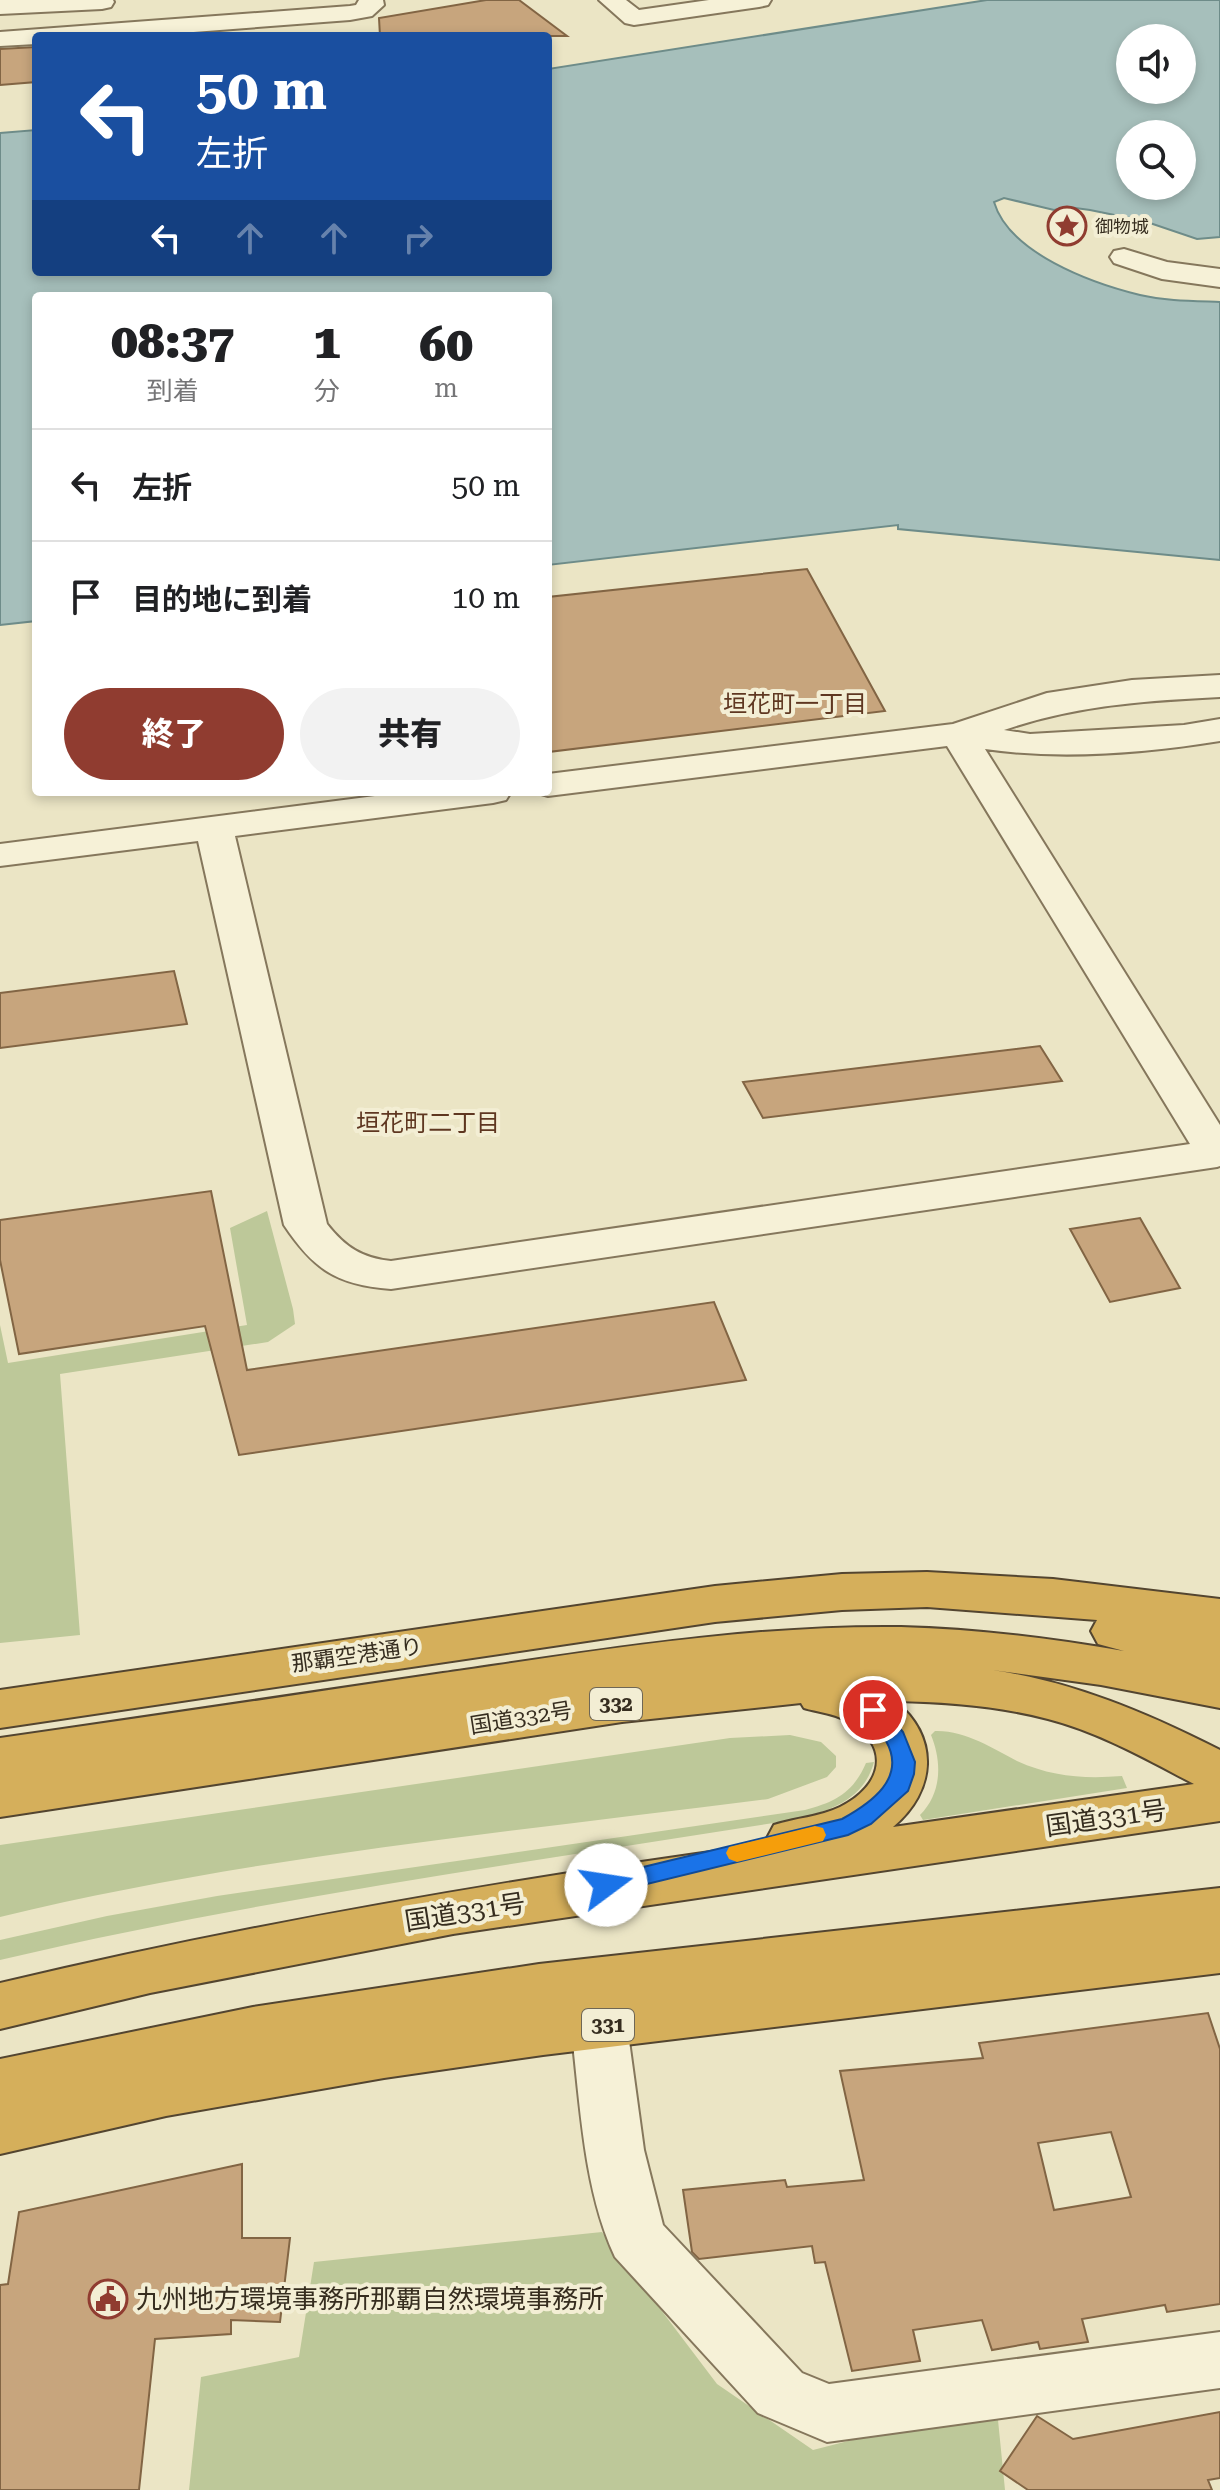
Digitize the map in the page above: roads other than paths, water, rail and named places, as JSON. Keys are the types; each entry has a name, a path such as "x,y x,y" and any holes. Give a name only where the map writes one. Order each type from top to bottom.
{"highway":[{"path":"715,1604 887,1590 1042,1596 1220,1617"},
{"path":"715,1604 949,1610 1104,1628 1220,1654"},
{"name":"那覇空港通り","path":"0,1709 715,1604"},
{"name":"国道332号","path":"0,1758 468,1689 780,1649 902,1646 1066,1660 1220,1689"},
{"name":"国道332号","path":"0,1797 700,1692 838,1682 938,1684 1024,1695 1103,1717 1220,1774"},
{"path":"545,1900 848,1827 877,1808 900,1785 905,1762 902,1753 891,1730 873,1710 843,1698 779,1687"},
{"name":"国道331号","path":"0,2006 96,1981 320,1936 1220,1801"},
{"name":"331","path":"0,2083 253,2030 539,1987 1220,1910"},
{"name":"331","path":"0,2129 47,2116 277,2071 599,2026 1220,1951"}],"street":[{"path":"96,32 350,13 369,8 371,0"},
{"path":"611,0 634,18 759,0"},
{"path":"0,7 130,1"},
{"path":"0,39 32,37"},
{"path":"1124,257 1172,273 1220,278"},
{"path":"552,785 958,734 1047,704 1132,691 1220,686"},
{"path":"958,734 1030,745 1184,736 1220,730"},
{"path":"214,828 306,1225 320,1246 344,1267 362,1274 391,1275 1218,1153 958,734"},
{"path":"0,855 462,796"},
{"path":"0,1997 96,1981"},
{"path":"599,2026 615,2150 636,2238 780,2393 827,2413 1220,2360"}],"water":[{"path":"987,0 1220,0 1220,237 1197,239 1144,221 1090,210 1068,207 1054,210 1004,198 994,202 1016,236 1034,251 1076,274 1150,297 1220,302 1220,560 898,529 898,525 552,565 552,292 32,292 32,621 0,625 0,133 32,130 32,276 552,276 552,68"}],"place":[{"name":"御物城","path":"1067,226"},
{"name":"九州地方環境事務所那覇自然環境事務所","path":"108,2299"}],"district":[{"name":"垣花町一丁目","path":"795,704"},
{"name":"垣花町二丁目","path":"428,1123"}]}
